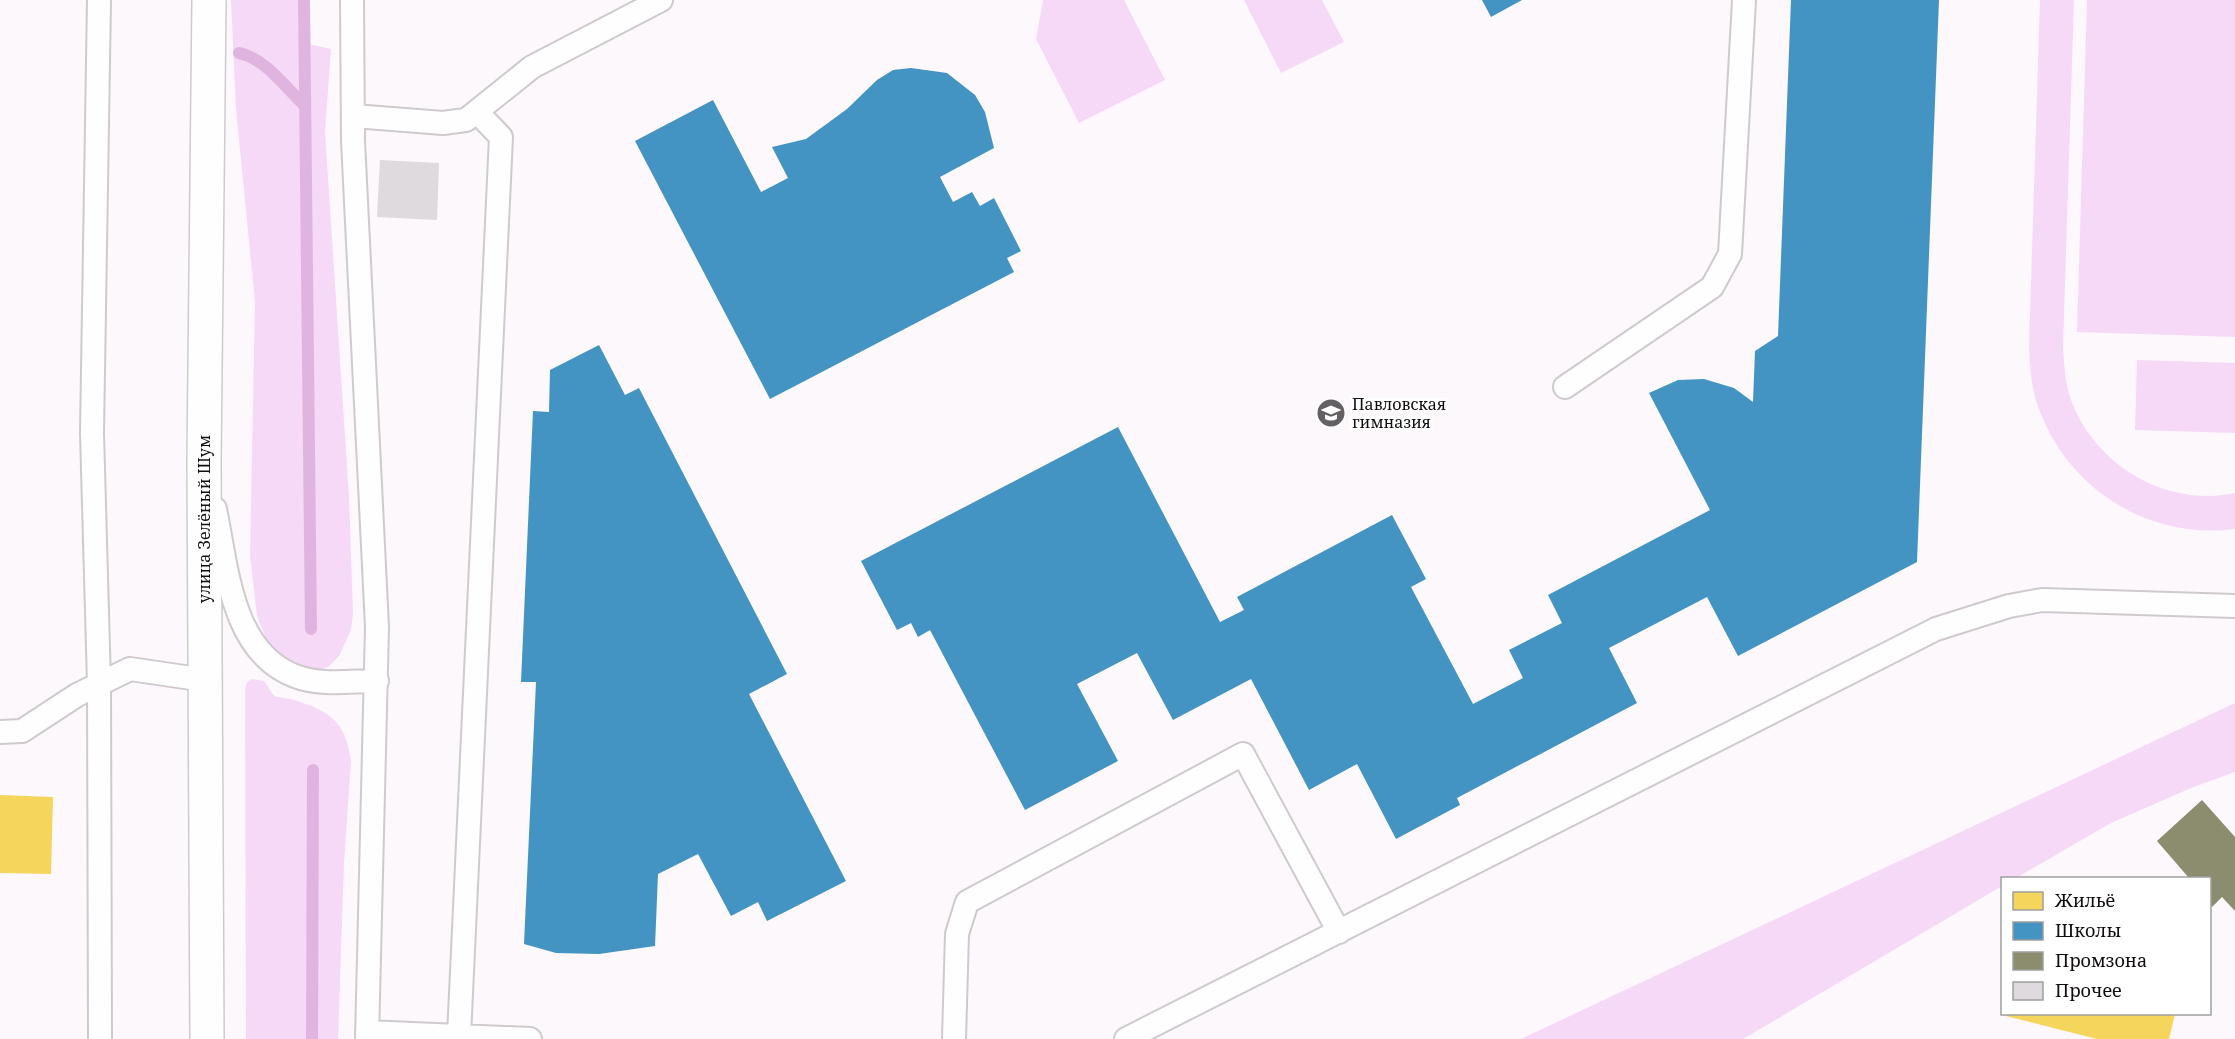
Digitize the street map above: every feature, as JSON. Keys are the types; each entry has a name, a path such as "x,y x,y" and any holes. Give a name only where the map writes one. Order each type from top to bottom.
{"main road":[{"name":"улица Зелёный Шум","path":"207,1039 204,461 209,0"}],"lane":[{"path":"99,0 92,433 99,684 100,1039"},
{"path":"352,0 354,116 377,681 367,1036 530,1039"},
{"path":"354,116 443,123 466,120 532,66 661,0"},
{"path":"1565,387 1712,287 1730,254 1744,0"},
{"path":"472,1037 501,137 477,112"},
{"path":"204,461 235,602 254,646 272,664 295,676 322,682 377,681"},
{"path":"1126,1039 1936,629 2008,606 2042,600 2235,606"},
{"path":"0,732 22,731 77,694 130,669 205,680"},
{"path":"954,1039 957,934 966,902 1243,754 1339,932"}],"shaded area":[{"path":"231,0 304,0 304,43 331,49 325,132 349,497 353,613 351,630 339,656 328,667 316,671 290,663 269,646 257,616 250,556 255,302 236,109"},
{"path":"1043,0 1124,0 1165,80 1079,123 1036,39"},
{"path":"1244,0 1322,0 1344,42 1281,73"},
{"path":"2040,0 2074,0 2063,347 2070,397 2081,421 2096,442 2114,461 2135,476 2158,487 2183,494 2209,496 2235,493 2235,529 2203,530 2172,526 2143,517 2116,504 2070,463 2053,438 2036,401 2030,370 2029,345"},
{"path":"2087,0 2235,0 2235,337 2077,332"},
{"path":"2137,360 2235,363 2235,433 2135,430"},
{"path":"252,679 264,681 275,696 307,704 327,714 340,727 349,748 351,761 344,863 338,1039 246,1039 245,689 247,682"},
{"path":"2235,703 2235,772 2191,788 2111,823 2018,877 2001,877 2001,887 1743,1039 1521,1039"}],"building: Жильё":[{"path":"0,795 53,797 51,874 0,873"},
{"path":"2175,1015 2169,1039 2097,1039 2006,1016"}],"building: Школы":[{"path":"1482,0 1522,0 1491,17"},
{"path":"1791,0 1939,0 1917,562 1738,656 1707,597 1609,648 1637,703 1457,798 1460,805 1396,839 1357,764 1309,790 1251,679 1173,720 1137,653 1077,684 1118,761 1025,810 930,630 918,637 911,623 897,630 861,561 1118,427 1220,622 1244,610 1237,597 1392,515 1426,579 1411,587 1473,704 1523,678 1509,650 1562,623 1548,595 1710,510 1649,393 1678,380 1704,379 1734,388 1753,402 1755,351 1778,336"},
{"path":"911,68 947,73 975,95 985,112 994,148 940,177 953,202 972,192 980,206 994,198 1021,251 1007,258 1014,272 770,399 635,141 713,100 761,192 788,178 772,147 806,139 847,109 877,80 893,70"},
{"path":"599,345 625,395 639,388 787,674 749,694 846,881 767,921 758,902 731,916 698,854 658,874 655,946 599,954 556,953 524,944 536,682 521,682 533,411 549,412 550,370"}],"building: Промзона":[{"path":"2202,800 2235,837 2235,911 2222,897 2212,907 2211,877 2188,877 2157,841"}],"building: Прочее":[{"path":"380,160 439,163 437,220 377,217"}],"waterway":[{"path":"304,0 311,629"},
{"path":"239,53 249,56 266,67 305,106"},
{"path":"312,1039 313,770"}],"place":[{"name":"Павловская гимназия","path":"1331,413"}]}
